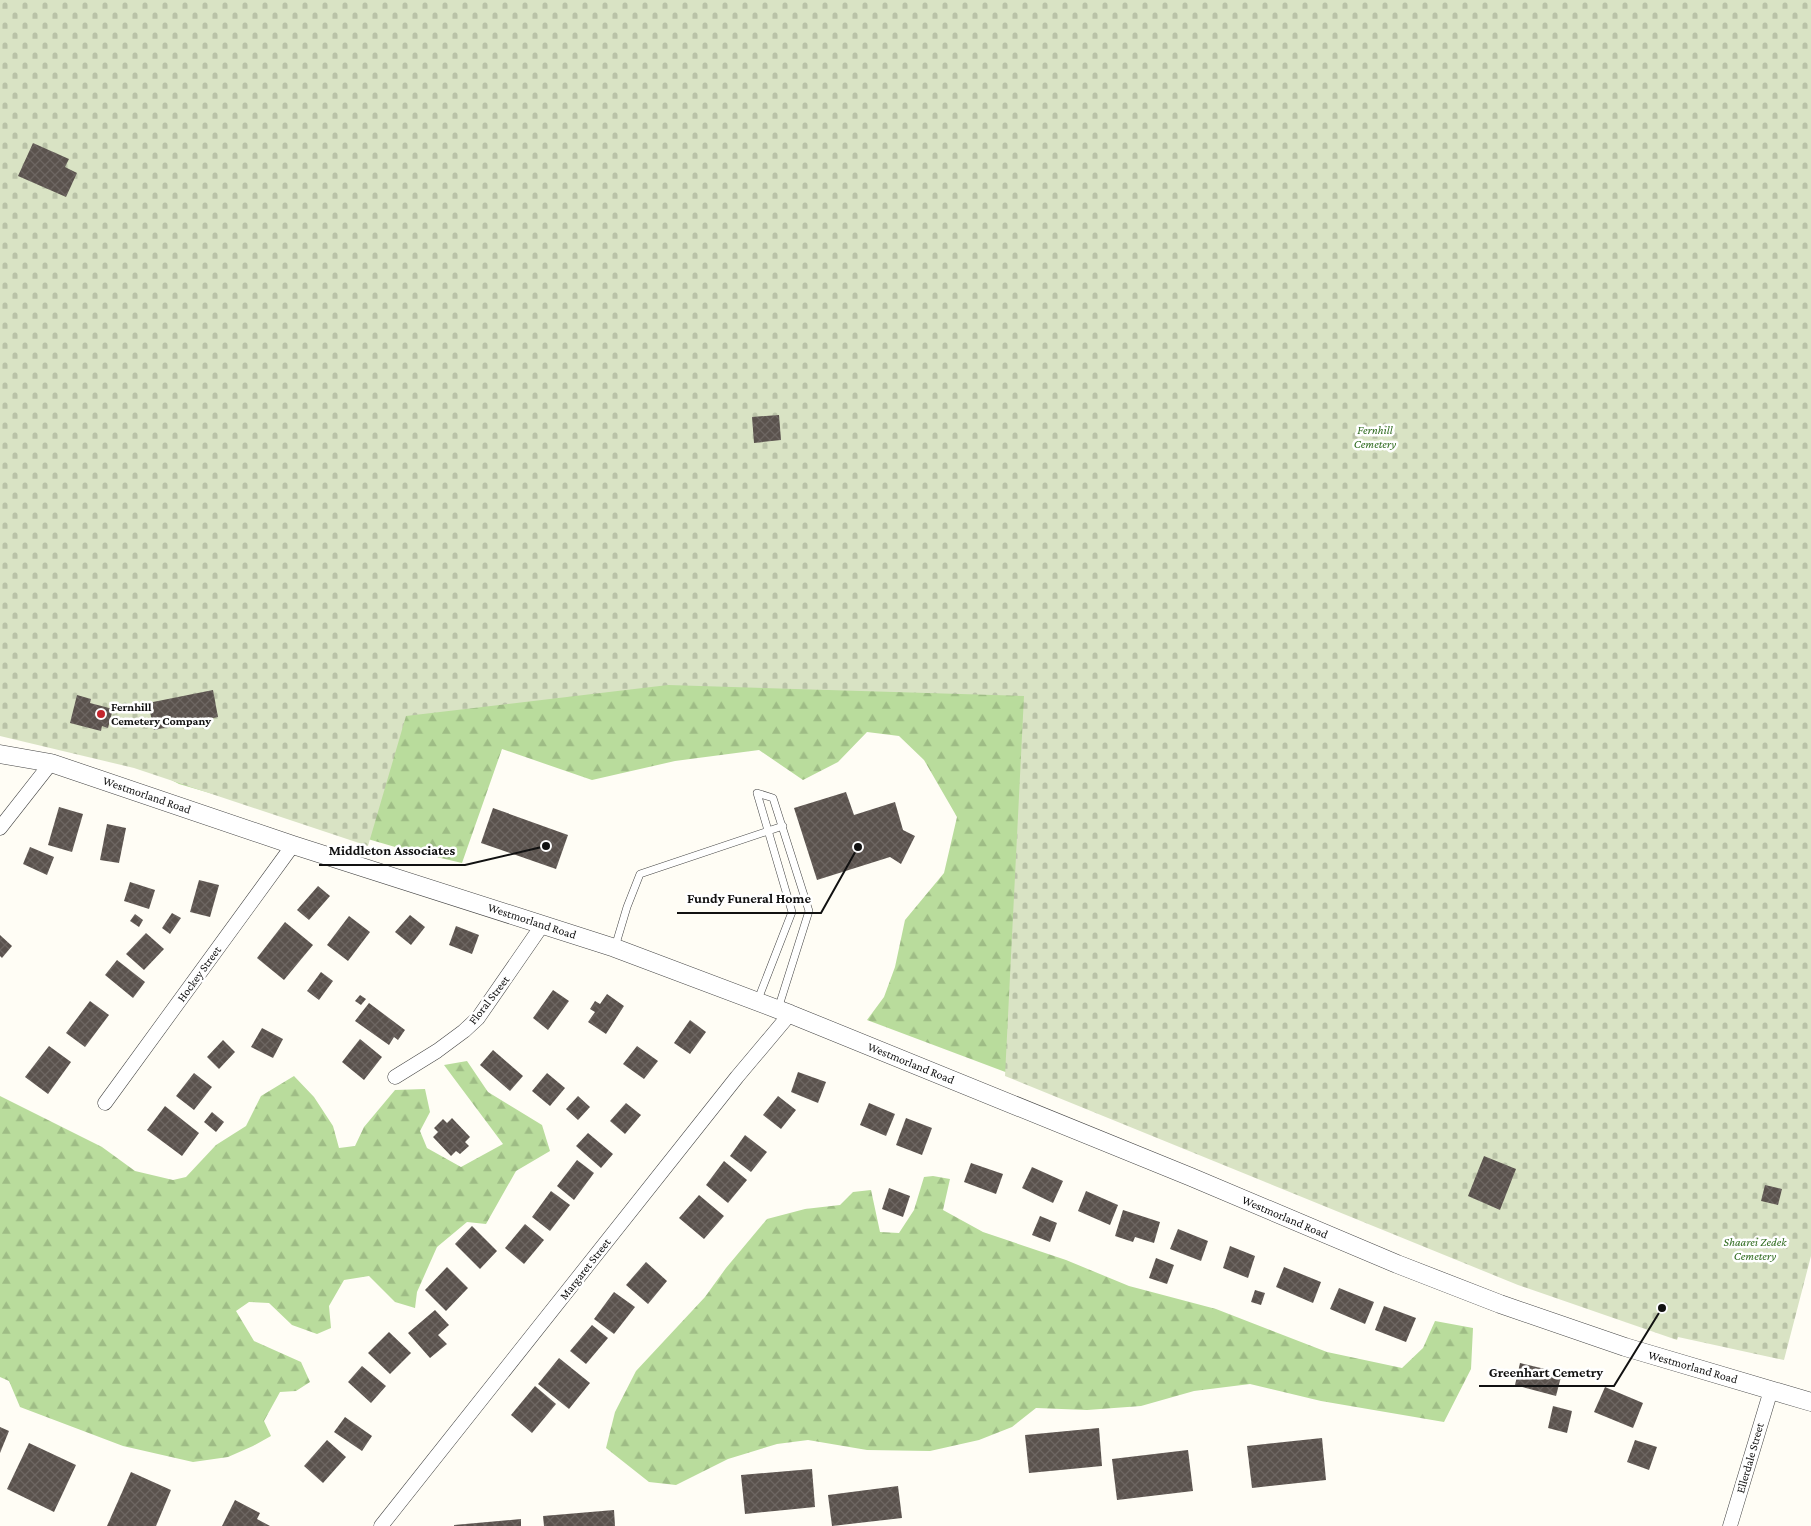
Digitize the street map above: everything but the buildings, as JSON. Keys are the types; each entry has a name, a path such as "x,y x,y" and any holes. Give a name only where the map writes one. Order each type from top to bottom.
{"street":[{"name":"Westmorland Road","path":"0,754 50,763 293,845 615,948 784,1012 1191,1177 1397,1264 1500,1304 1625,1347 1811,1402"},
{"path":"0,828 50,763"},
{"name":"Hockey Street","path":"105,1103 293,845"},
{"name":"Floral Street","path":"395,1077 437,1051 478,1018 543,924"},
{"name":"Margaret Street","path":"381,1526 725,1092 784,1012"},
{"name":"Ellerdale Street","path":"1730,1526 1771,1390"}],"lane":[{"path":"757,1002 792,912 757,793 773,798 809,911 784,1012"},
{"path":"615,948 627,907 640,874 783,826"}],"green space":[{"name":"Fernhill Cemetery","path":"0,0 1811,0 1811,1256 1784,1360 1678,1337 1677,1340 1518,1285 1005,1076 1024,696 668,685 406,716 368,846 134,768 0,736"},
{"path":"1032,596 1133,1120 867,1020 884,997 895,967 905,920 944,873 957,817 924,760 899,736 867,732 838,762 803,780 759,750 675,761 592,780 502,749 462,863 402,849 179,784 143,765"},
{"path":"467,1061 488,1092 542,1125 550,1151 516,1171 486,1224 467,1222 437,1247 417,1292 415,1308 395,1302 369,1276 344,1280 329,1306 331,1328 317,1334 292,1325 269,1303 249,1302 236,1311 254,1341 301,1362 310,1382 296,1391 280,1392 264,1421 271,1436 228,1457 193,1462 123,1446 20,1407 9,1381 0,1377 0,1096 102,1147 135,1171 173,1180 186,1177 216,1145 246,1126 261,1096 294,1076 314,1097 333,1126 339,1148 355,1146 364,1127 395,1090 425,1089 430,1112 420,1131 427,1148 461,1167 503,1144 444,1065"},
{"path":"933,1176 950,1179 943,1210 983,1232 1066,1260 1129,1286 1216,1309 1327,1352 1402,1368 1423,1348 1435,1321 1473,1328 1471,1369 1444,1422 1321,1401 1250,1384 1194,1391 1141,1406 1087,1410 1036,1408 1012,1427 979,1440 930,1451 867,1450 808,1440 777,1444 728,1459 676,1485 649,1482 606,1448 615,1412 636,1371 705,1297 726,1268 767,1219 805,1209 840,1205 853,1192 871,1190 880,1232 899,1233 914,1210 924,1177"}],"place":[{"name":"Fernhill Cemetery Company","path":"101,714"},
{"name":"Middleton Associates","path":"546,846"},
{"name":"Fundy Funeral Home","path":"858,847"},
{"name":"Greenhart Cemetry","path":"1662,1308"}],"park label":[{"name":"Shaarei Zedek Cemetery","path":"1755,1249"}]}
